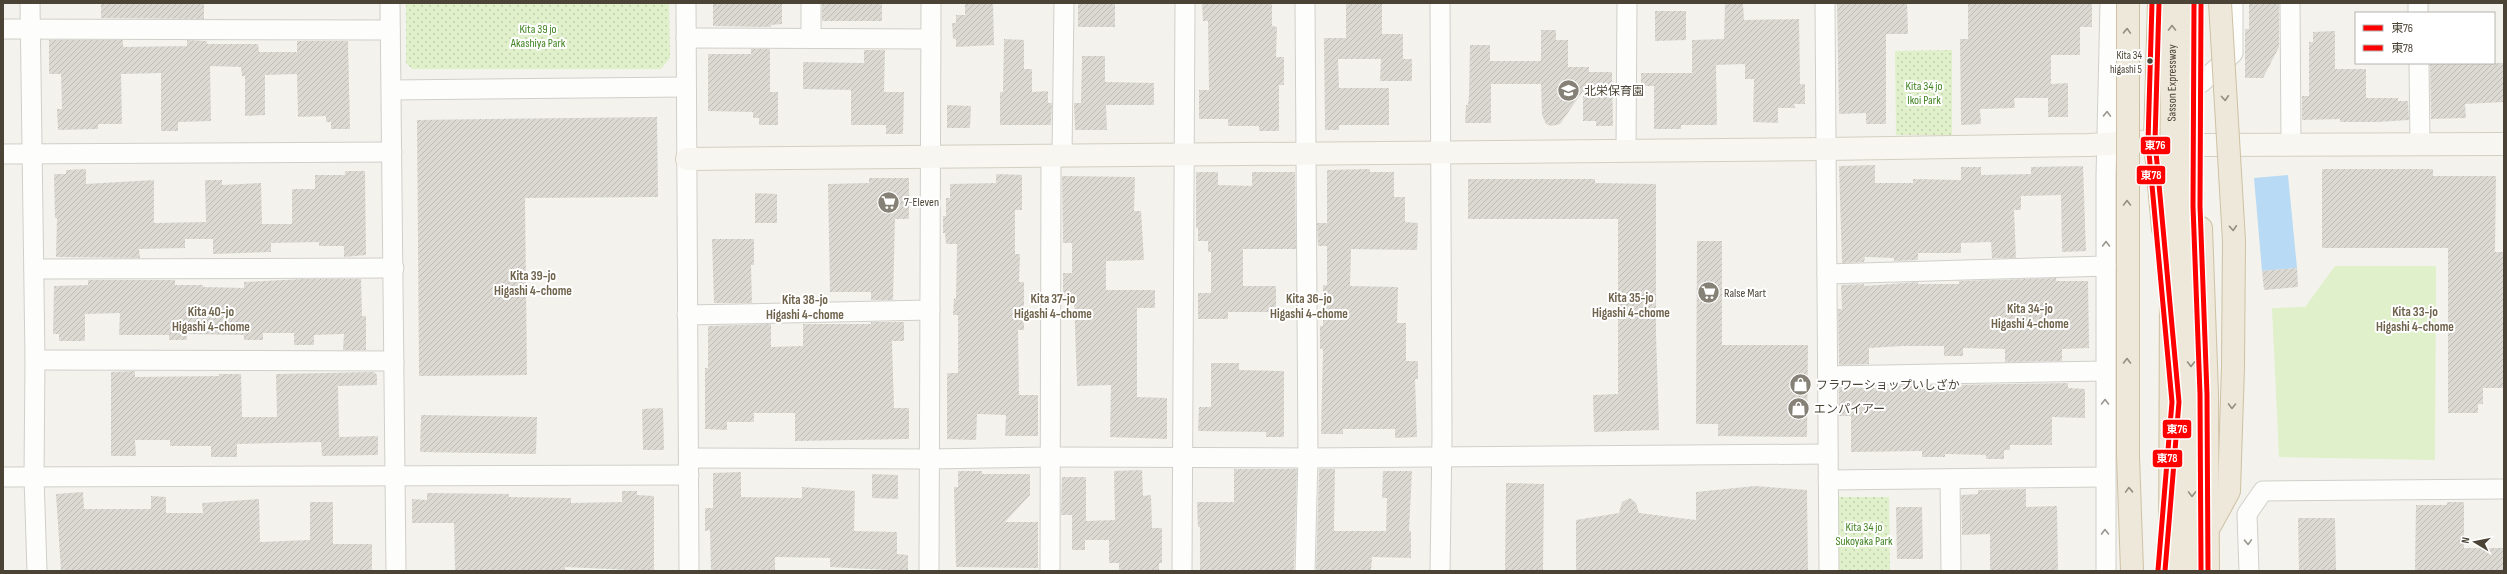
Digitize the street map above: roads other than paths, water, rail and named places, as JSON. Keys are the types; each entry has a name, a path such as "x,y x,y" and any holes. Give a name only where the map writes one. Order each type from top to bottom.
{"highway":[{"path":"2128,3 2128,456 2132,571"},
{"path":"2159,3 2155,141 2179,402 2165,571"},
{"name":"Sasson Expressway","path":"2170,571 2172,3"},
{"name":"Sasson Expressway","path":"2191,3 2192,571"},
{"path":"2201,3 2200,145 2210,526 2208,571"},
{"path":"2210,526 2229,491 2232,367 2234,241 2220,3"}],"street":[{"path":"30,3 35,360 34,477 37,571"},
{"path":"390,3 394,268 396,571"},
{"path":"686,3 689,571"},
{"path":"810,3 811,38"},
{"path":"929,571 931,3"},
{"path":"1050,571 1050,457 1057,156 1064,3"},
{"path":"1182,571 1185,3"},
{"path":"1305,3 1308,458 1305,571"},
{"path":"1440,3 1442,457 1440,571"},
{"path":"1626,150 1627,3"},
{"path":"1825,3 1829,571"},
{"path":"2106,571 2106,143 2110,3"},
{"path":"2201,83 2233,53 2233,3"},
{"path":"2290,3 2290,144"},
{"path":"3,29 390,30"},
{"path":"686,38 931,39"},
{"path":"2419,64 2420,143"},
{"path":"392,90 686,87"},
{"path":"687,159 1826,149 2155,141 2200,145 2420,143 2504,144"},
{"path":"3,154 392,152"},
{"path":"1827,274 2106,266"},
{"path":"34,269 394,268"},
{"path":"688,315 930,310"},
{"path":"35,360 394,361"},
{"path":"1828,376 2105,371"},
{"path":"3,477 395,476 929,459 1050,457 1308,458 1828,454"},
{"path":"1828,480 2105,477"},
{"path":"1950,479 1951,571"},
{"path":"2249,571 2247,514 2263,491 2504,489"}],"water":[{"path":"2288,175 2297,268 2262,271 2254,178"}],"place":[{"name":"Kita 34 higashi 5","path":"2150,61"},
{"name":"北栄保育園","path":"1568,91"},
{"name":"7-Eleven","path":"889,202"},
{"name":"Ralse Mart","path":"1709,293"},
{"name":"フラワーショップいしざか","path":"1801,385"},
{"name":"エンパイアー","path":"1798,409"}],"district":[{"name":"Kita 39-jo Higashi 4-chome","path":"533,282"},
{"name":"Kita 35-jo Higashi 4-chome","path":"1631,304"},
{"name":"Kita 38-jo Higashi 4-chome","path":"805,306"},
{"name":"Kita 37-jo Higashi 4-chome","path":"1053,306"},
{"name":"Kita 36-jo Higashi 4-chome","path":"1309,306"},
{"name":"Kita 34-jo Higashi 4-chome","path":"2030,316"},
{"name":"Kita 40-jo Higashi 4-chome","path":"211,318"},
{"name":"Kita 33-jo Higashi 4-chome","path":"2415,318"}],"park label":[{"name":"Kita 39 jo Akashiya Park","path":"538,36"},
{"name":"Kita 34 jo Ikoi Park","path":"1924,93"},
{"name":"Kita 34 jo Sukoyaka Park","path":"1864,534"}]}
